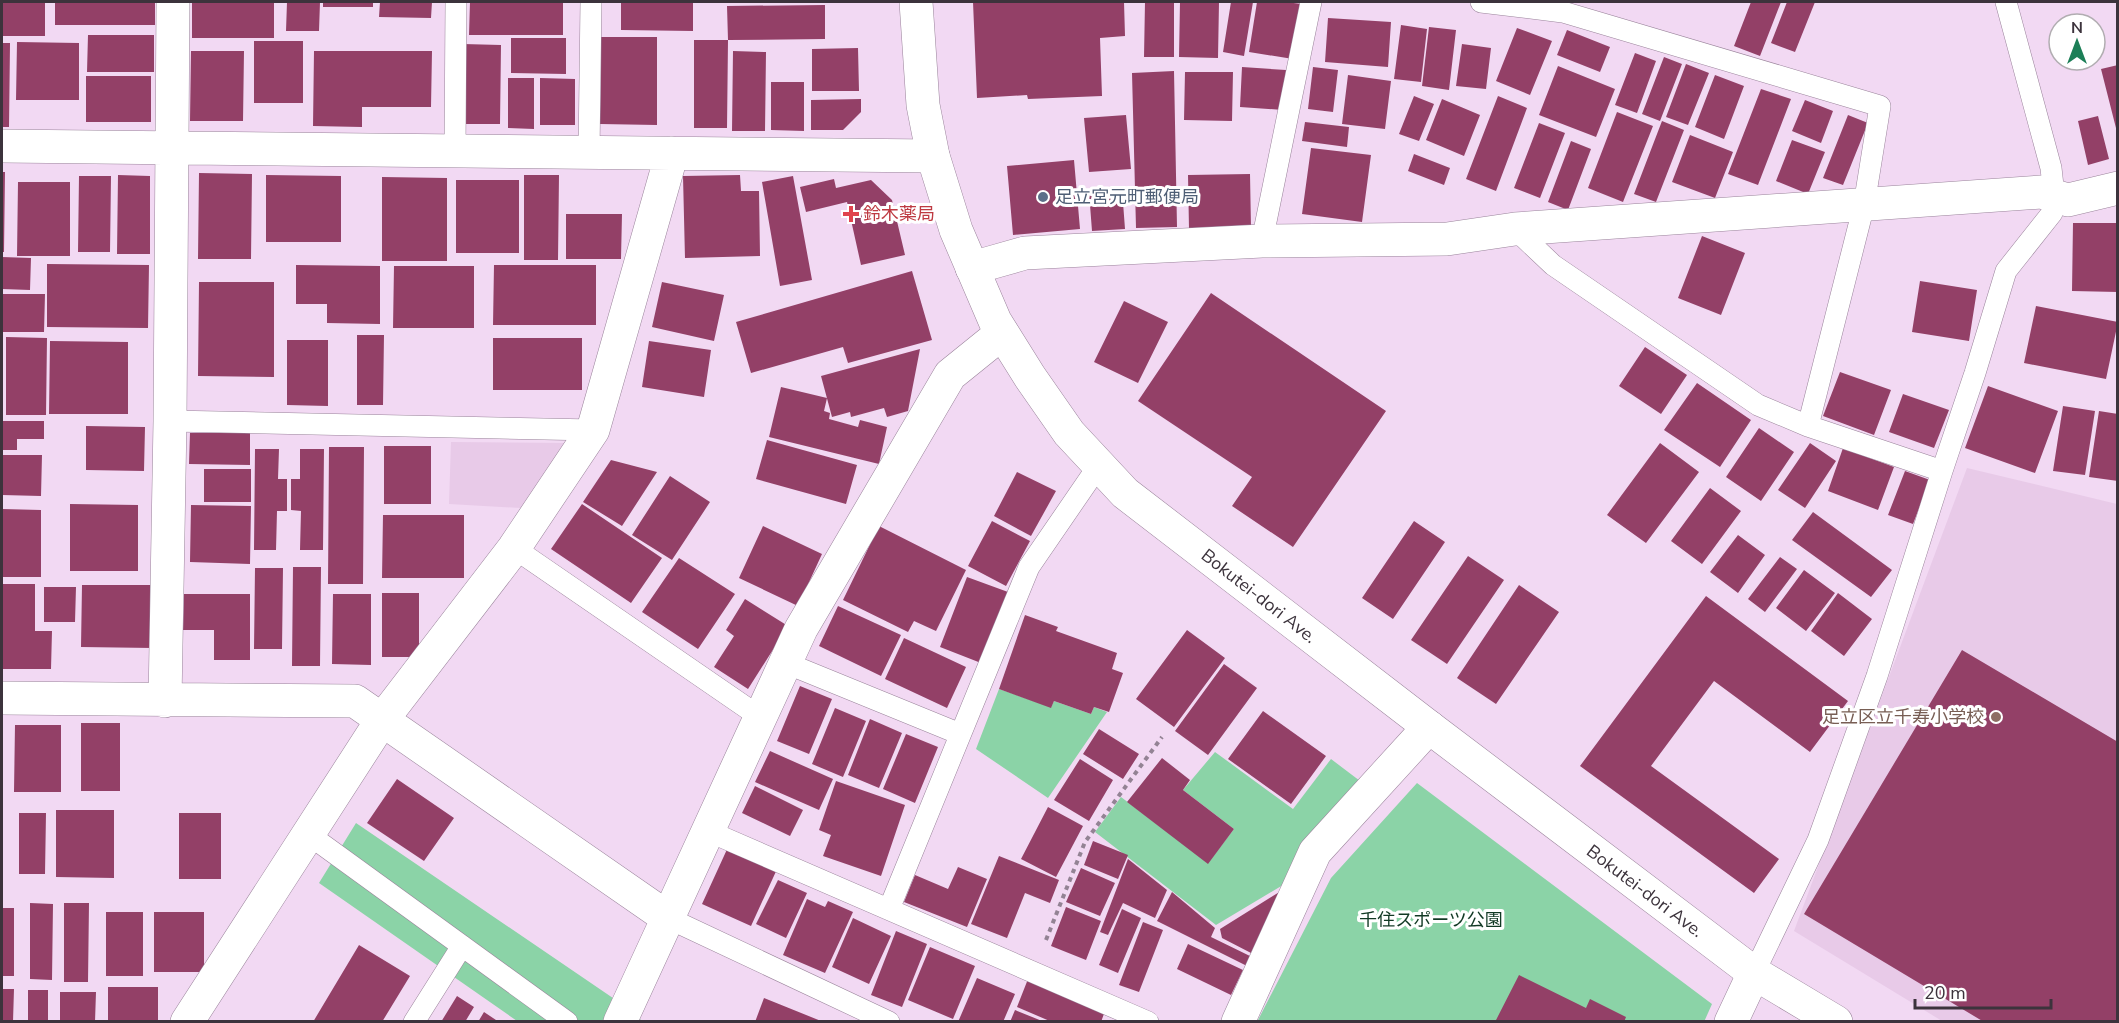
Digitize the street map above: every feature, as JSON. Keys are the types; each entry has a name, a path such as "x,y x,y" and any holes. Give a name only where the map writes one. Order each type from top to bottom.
{"street":[{"path":"165,701 173,2"},
{"name":"Bokutei-dori Ave.","path":"916,2 924,105 933,156 956,230 995,321 1069,433 1125,493 1429,727 1755,973 1836,1022"},
{"path":"2,146 933,156"},
{"path":"187,1022 382,720 514,548 593,430 672,153"},
{"path":"972,268 1025,253 1262,241 1447,239 1515,230 2041,192 2068,200 2118,188"},
{"path":"620,1022 801,629 950,375 1002,333"},
{"path":"2,698 355,702 668,918"},
{"path":"1238,1022 1315,852 1429,727"},
{"path":"1731,1022 1755,973"}],"lane":[{"path":"455,151 456,2"},
{"path":"589,153 591,2"},
{"path":"1262,241 1311,2"},
{"path":"1481,2 1563,12 1880,106 1864,205 1809,426"},
{"path":"1755,973 1818,840 1877,676 2006,271 2052,213 2054,195 2051,168 2006,2"},
{"path":"1515,230 1553,265 1758,405 1809,426 1942,471"},
{"path":"170,421 593,430"},
{"path":"889,909 1029,567 1098,465"},
{"path":"514,548 760,717"},
{"path":"786,663 960,734"},
{"path":"708,831 1148,1022"},
{"path":"308,834 567,1022"},
{"path":"668,918 889,1022"},
{"path":"414,1022 462,946"}],"path":[{"path":"1033,972 1085,842 1162,737"}],"shaded area":[{"path":"451,442 570,443 521,508 449,504"},
{"name":"足立区立千寿小学校","path":"1967,468 2117,504 2117,1021 1942,1021 1794,931"}],"green space":[{"path":"999,689 1051,707 1054,701 1091,714 1094,707 1107,712 1048,798 976,749"},
{"path":"1215,752 1293,809 1331,759 1364,784 1283,885 1216,925 1095,832 1121,797 1208,863 1234,829 1183,790"},
{"name":"千住スポーツ公園","path":"1417,783 1712,1004 1704,1022 1257,1022 1331,878"},
{"path":"356,823 632,1011 642,1021 517,1021 319,883"}],"building":[{"path":"2,2 45,2 45,36 2,36"},
{"path":"55,2 155,2 155,25 55,25"},
{"path":"192,2 274,2 274,38 192,38"},
{"path":"287,2 320,2 319,31 286,31"},
{"path":"323,2 373,2 373,7 323,7"},
{"path":"380,2 432,2 431,18 379,17"},
{"path":"470,2 563,2 563,35 469,35"},
{"path":"621,2 693,2 693,31 621,30"},
{"path":"973,2 1124,2 1125,36 1100,38 1102,96 1028,99 1027,95 977,98"},
{"path":"1145,2 1174,2 1174,57 1144,57"},
{"path":"1180,2 1219,2 1218,58 1179,57"},
{"path":"1231,2 1253,2 1244,56 1223,52"},
{"path":"1257,2 1302,4 1293,59 1249,52"},
{"path":"1751,2 1781,2 1760,56 1734,46"},
{"path":"1787,2 1815,2 1795,52 1771,43"},
{"path":"825,5 825,39 728,40 727,6"},
{"path":"1328,18 1391,22 1388,67 1325,62"},
{"path":"1401,25 1427,29 1421,82 1394,79"},
{"path":"1429,27 1456,30 1449,90 1422,86"},
{"path":"1517,28 1552,41 1530,95 1496,81"},
{"path":"1567,30 1610,47 1600,72 1557,55"},
{"path":"88,35 154,35 154,72 87,72"},
{"path":"601,37 657,37 657,125 600,124"},
{"path":"511,38 566,38 566,74 511,73"},
{"path":"694,40 728,40 727,128 694,128"},
{"path":"254,41 303,41 303,103 254,103"},
{"path":"17,42 79,43 79,100 16,100"},
{"path":"2,43 10,43 9,127 2,127"},
{"path":"463,44 501,45 500,124 462,124"},
{"path":"1462,44 1491,48 1486,89 1456,86"},
{"path":"858,48 859,91 812,91 812,49"},
{"path":"191,51 244,51 243,121 190,121"},
{"path":"314,51 432,51 431,107 362,107 362,127 313,126"},
{"path":"733,51 766,52 765,131 732,131"},
{"path":"1635,53 1656,61 1637,113 1615,105"},
{"path":"1664,57 1682,64 1660,121 1642,114"},
{"path":"1686,64 1709,73 1688,125 1666,117"},
{"path":"2118,65 2118,132 2102,72 2107,72 2107,68"},
{"path":"1558,66 1615,89 1596,137 1539,115"},
{"path":"1242,67 1286,70 1283,110 1240,107"},
{"path":"1313,67 1338,70 1333,112 1308,109"},
{"path":"1174,71 1177,227 1136,228 1132,73"},
{"path":"1185,72 1233,72 1232,121 1184,120"},
{"path":"1348,75 1391,81 1385,129 1342,124"},
{"path":"1715,75 1744,86 1724,139 1695,127"},
{"path":"86,76 151,76 151,122 86,122"},
{"path":"508,78 534,78 534,129 508,128"},
{"path":"540,78 575,79 575,125 540,125"},
{"path":"771,82 804,82 804,131 771,130"},
{"path":"1761,89 1791,99 1758,185 1728,174"},
{"path":"1414,96 1434,104 1419,141 1399,134"},
{"path":"1498,96 1527,108 1496,191 1466,179"},
{"path":"861,99 861,112 843,130 811,130 811,100"},
{"path":"1442,99 1480,115 1464,156 1426,140"},
{"path":"1805,100 1833,111 1821,143 1792,131"},
{"path":"1617,112 1653,126 1623,202 1588,188"},
{"path":"1126,115 1131,169 1089,172 1084,118"},
{"path":"1848,115 1868,123 1843,185 1823,178"},
{"path":"2098,116 2109,159 2088,165 2078,121"},
{"path":"1662,121 1684,130 1656,202 1634,194"},
{"path":"1305,122 1349,127 1347,147 1302,141"},
{"path":"1539,123 1565,133 1540,198 1514,188"},
{"path":"1690,135 1733,152 1715,198 1672,182"},
{"path":"1792,140 1825,152 1808,194 1776,181"},
{"path":"1571,141 1591,149 1568,210 1548,202"},
{"path":"1311,148 1371,155 1362,222 1302,214"},
{"path":"1414,154 1450,168 1444,185 1408,171"},
{"path":"1074,160 1080,229 1013,235 1007,166"},
{"path":"2,172 5,172 4,252 2,252"},
{"path":"199,173 252,174 251,259 198,259"},
{"path":"1250,174 1251,228 1189,229 1188,175"},
{"path":"118,175 150,176 150,254 117,254"},
{"path":"266,175 341,176 341,242 266,242"},
{"path":"524,175 559,175 558,260 524,260"},
{"path":"740,175 741,191 759,191 760,256 685,258 683,176"},
{"path":"79,176 111,176 110,252 78,252"},
{"path":"793,176 812,280 780,286 762,182"},
{"path":"382,177 447,178 447,261 382,261"},
{"path":"834,179 836,188 871,180 892,200 905,255 861,265 847,202 806,212 800,187"},
{"path":"456,180 519,180 519,253 456,253"},
{"path":"18,182 70,182 70,256 17,256"},
{"path":"1122,189 1125,229 1092,231 1089,192"},
{"path":"566,214 622,214 621,259 566,259"},
{"path":"2073,223 2118,223 2118,292 2072,291"},
{"path":"1702,236 1745,253 1721,315 1678,298"},
{"path":"2,257 31,258 30,290 2,289"},
{"path":"47,264 149,265 148,328 47,327"},
{"path":"296,265 380,266 380,324 327,323 327,304 296,304"},
{"path":"494,265 596,265 596,325 493,325"},
{"path":"394,266 474,266 474,328 393,328"},
{"path":"912,271 932,340 848,363 843,347 751,373 736,322"},
{"path":"1920,281 1977,290 1969,341 1912,332"},
{"path":"199,282 274,282 274,377 198,376"},
{"path":"662,282 724,295 714,341 652,327"},
{"path":"1211,293 1386,411 1293,547 1232,506 1252,477 1138,401"},
{"path":"2,294 45,294 44,332 2,332"},
{"path":"1124,301 1168,322 1138,383 1094,362"},
{"path":"2036,306 2118,322 2106,379 2024,363"},
{"path":"357,335 384,335 383,405 357,405"},
{"path":"6,337 47,338 46,415 6,415"},
{"path":"493,338 582,338 582,390 493,390"},
{"path":"287,340 328,340 328,406 287,405"},
{"path":"50,341 128,342 128,414 49,414"},
{"path":"649,341 711,350 704,397 642,387"},
{"path":"1645,347 1687,375 1661,414 1619,386"},
{"path":"920,349 908,411 887,417 884,408 851,417 850,412 832,417 821,376"},
{"path":"1840,372 1891,390 1874,435 1823,416"},
{"path":"1697,383 1751,420 1720,467 1664,430"},
{"path":"1988,386 2058,411 2035,473 1965,448"},
{"path":"781,387 827,398 824,411 830,413 829,419 858,427 860,420 887,427 879,464 769,437"},
{"path":"1903,394 1949,410 1934,448 1889,432"},
{"path":"2063,406 2095,411 2085,475 2053,471"},
{"path":"2099,411 2118,414 2118,481 2089,477"},
{"path":"2,421 44,421 44,439 17,439 17,450 2,450"},
{"path":"86,426 145,427 144,471 86,470"},
{"path":"1759,428 1794,452 1761,501 1726,477"},
{"path":"190,433 250,433 250,465 189,464"},
{"path":"767,440 857,465 846,504 756,479"},
{"path":"1660,443 1699,472 1646,543 1607,515"},
{"path":"1810,443 1836,461 1805,508 1778,490"},
{"path":"384,446 431,446 431,504 384,504"},
{"path":"329,447 364,447 363,584 328,584"},
{"path":"1843,448 1894,467 1878,510 1828,491"},
{"path":"255,449 279,449 278,479 287,479 287,511 277,511 276,550 254,550"},
{"path":"300,449 324,449 323,550 300,550 301,511 291,510 291,479 300,479"},
{"path":"2,455 42,455 41,496 2,495"},
{"path":"611,460 657,472 622,526 583,502"},
{"path":"204,469 251,469 251,502 204,502"},
{"path":"1905,471 1930,480 1913,524 1888,515"},
{"path":"1017,472 1056,491 1031,536 994,516"},
{"path":"670,476 710,502 672,560 632,535"},
{"path":"1710,488 1741,511 1702,564 1671,541"},
{"path":"70,504 138,505 138,571 70,571"},
{"path":"582,504 662,558 631,603 551,549"},
{"path":"191,505 251,506 250,564 190,562"},
{"path":"2,509 41,510 41,577 2,577"},
{"path":"1813,512 1892,570 1871,597 1792,540"},
{"path":"383,515 464,515 464,578 382,578"},
{"path":"992,521 1030,541 1006,586 968,566"},
{"path":"1414,521 1445,542 1393,619 1362,598"},
{"path":"763,526 822,554 798,606 739,578"},
{"path":"879,526 966,570 936,631 914,621 908,632 843,600"},
{"path":"1738,535 1765,555 1738,593 1710,572"},
{"path":"1468,556 1504,580 1447,664 1411,640"},
{"path":"1780,557 1797,569 1765,612 1748,599"},
{"path":"679,558 735,594 698,649 642,612"},
{"path":"293,567 321,567 320,666 292,666"},
{"path":"255,568 283,568 282,649 254,649"},
{"path":"1804,570 1835,593 1806,631 1776,608"},
{"path":"967,577 1008,592 981,663 940,647"},
{"path":"2,584 35,584 35,631 52,631 51,669 2,669"},
{"path":"82,585 153,585 153,648 81,647"},
{"path":"1519,585 1559,612 1496,704 1457,678"},
{"path":"44,587 76,587 75,622 44,622"},
{"path":"382,593 419,593 419,657 382,657"},
{"path":"1838,593 1872,619 1844,656 1811,631"},
{"path":"184,594 250,594 250,660 214,660 214,630 183,630"},
{"path":"333,594 371,594 371,665 332,664"},
{"path":"1706,596 1848,701 1810,752 1714,681 1651,766 1779,859 1754,893 1580,766"},
{"path":"745,599 788,626 748,689 714,667 734,636 726,630"},
{"path":"838,606 901,635 881,676 819,646"},
{"path":"1025,615 1058,627 1056,631 1117,653 1112,669 1123,673 1109,712 1094,707 1091,714 1054,701 1051,708 999,689"},
{"path":"1187,630 1225,658 1174,727 1136,699"},
{"path":"904,638 966,667 947,708 885,679"},
{"name":"足立区立千寿小学校","path":"1962,650 2118,742 2118,1022 1984,1022 1804,914"},
{"path":"1224,664 1257,688 1208,755 1175,731"},
{"path":"800,686 832,699 809,754 777,741"},
{"path":"835,708 866,721 843,777 812,764"},
{"path":"1263,711 1326,756 1291,804 1228,759"},
{"path":"870,719 902,733 879,788 848,775"},
{"path":"81,723 120,723 120,791 81,791"},
{"path":"15,725 61,725 61,792 14,792"},
{"path":"1099,729 1139,754 1123,779 1083,754"},
{"path":"906,734 938,747 915,803 883,789"},
{"path":"770,751 833,779 819,810 755,782"},
{"path":"1162,758 1190,780 1183,790 1234,829 1208,864 1127,802"},
{"path":"1080,759 1113,780 1089,821 1054,800"},
{"path":"397,779 454,818 424,861 367,823"},
{"path":"836,781 905,805 881,876 823,856 831,835 819,830"},
{"path":"755,786 803,810 790,836 742,813"},
{"path":"1048,807 1083,826 1056,877 1021,859"},
{"path":"56,810 114,810 114,878 56,877"},
{"path":"19,813 46,813 45,874 19,874"},
{"path":"179,813 221,813 221,879 179,879"},
{"path":"1093,841 1128,855 1118,879 1084,865"},
{"path":"729,845 778,867 751,926 702,904"},
{"path":"999,856 1059,880 1050,903 1025,893 1007,938 971,924"},
{"path":"1128,859 1167,890 1155,918 1123,903 1108,935 1100,932"},
{"path":"958,867 987,879 967,927 904,902 915,875 948,889"},
{"path":"1081,868 1115,883 1100,916 1066,902"},
{"path":"778,880 807,893 786,938 756,924"},
{"path":"1281,891 1251,953 1222,938 1220,929"},
{"path":"1172,892 1215,928 1211,937 1252,957 1247,966 1157,921"},
{"path":"807,899 825,907 828,901 853,912 825,973 783,955"},
{"path":"30,903 53,904 52,980 30,979"},
{"path":"64,903 89,903 88,982 64,982"},
{"path":"1066,907 1101,921 1086,960 1051,946"},
{"path":"2,908 14,908 14,976 2,976"},
{"path":"1122,909 1141,918 1118,973 1099,965"},
{"path":"106,912 143,912 143,976 106,976"},
{"path":"154,912 204,912 204,972 154,972"},
{"path":"853,918 891,936 869,984 832,967"},
{"path":"1143,922 1163,930 1139,992 1119,985"},
{"path":"896,931 927,944 902,1007 871,995"},
{"path":"1188,944 1243,970 1231,995 1177,969"},
{"path":"359,945 410,976 382,1022 313,1022"},
{"path":"930,947 975,966 953,1019 908,1000"},
{"path":"1519,975 1586,1008 1590,999 1626,1017 1624,1022 1495,1022"},
{"path":"977,978 1015,994 1003,1022 958,1022"},
{"path":"1028,979 1105,1011 1101,1022 1052,1022 1017,1007"},
{"path":"108,987 158,987 158,1022 108,1022"},
{"path":"2,989 14,989 13,1022 2,1022"},
{"path":"28,990 48,990 48,1022 28,1022"},
{"path":"60,992 96,992 95,1022 60,1022"},
{"path":"457,996 474,1007 465,1022 441,1022"},
{"path":"764,998 821,1021 821,1022 755,1022"},
{"path":"1015,1010 1042,1021 1042,1022 1010,1022"},
{"path":"484,1012 499,1022 478,1022"}],"place":[{"name":"足立宮元町郵便局","path":"1043,197"},
{"name":"鈴木薬局","path":"851,214"},
{"name":"足立区立千寿小学校","path":"1996,717"}]}
